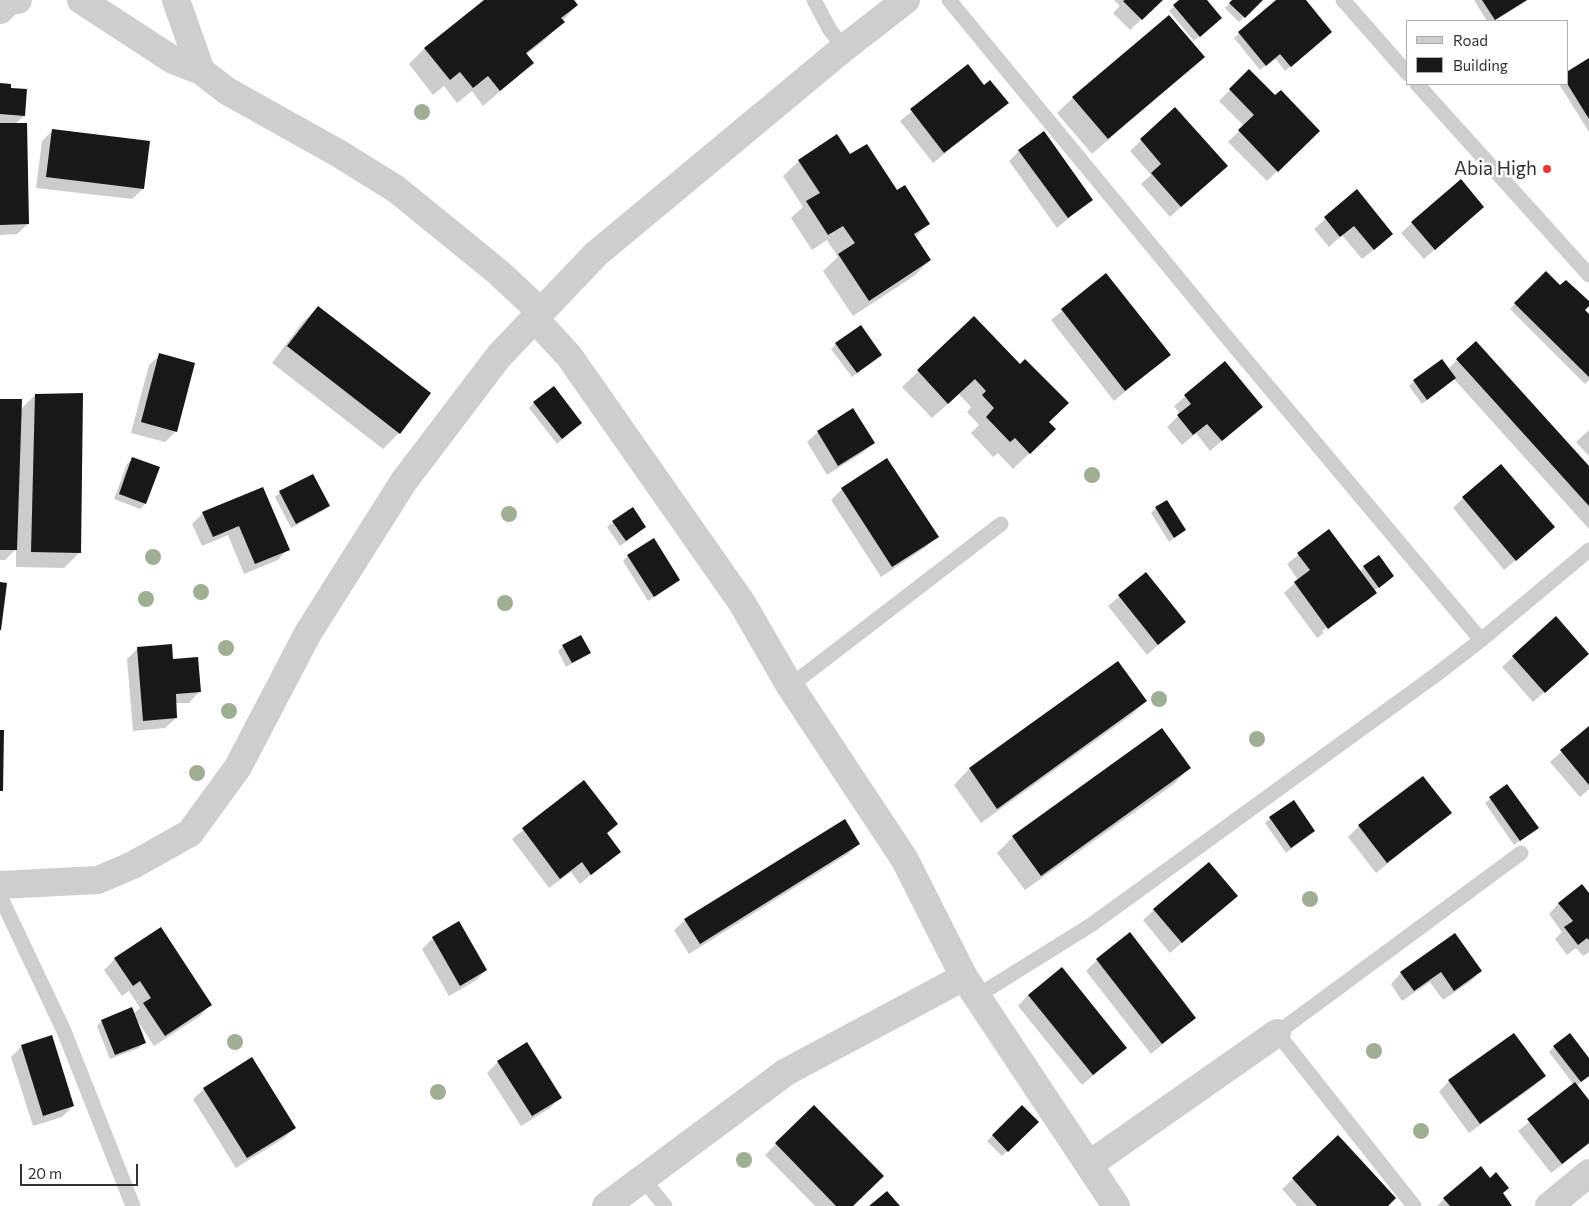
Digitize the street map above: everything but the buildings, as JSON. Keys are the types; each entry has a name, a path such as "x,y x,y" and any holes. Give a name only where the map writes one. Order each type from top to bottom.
{"street":[{"path":"0,10 9,1 18,0"},
{"path":"81,0 172,60 201,71 227,90 338,153 396,189 498,272 538,315 569,356 736,595 790,686 905,860 971,986 1116,1206"},
{"path":"176,0 201,71"},
{"path":"0,885 98,880 133,865 190,833 238,767 308,633 404,481 499,356 596,254 844,48 906,0"},
{"path":"606,1206 786,1072 971,986"},
{"path":"1090,1164 1277,1034"},
{"path":"1549,1206 1589,1173"}],"lane":[{"path":"814,0 830,30 844,48"},
{"path":"949,0 1230,341 1481,640"},
{"path":"1343,0 1406,72"},
{"path":"1418,85 1589,275"},
{"path":"790,686 1001,524"},
{"path":"971,986 1091,925 1481,640 1589,550"},
{"path":"1414,1206 1277,1034 1522,853"},
{"path":"0,896 64,1031 133,1206"},
{"path":"643,1179 665,1206"}],"place":[{"name":"Abia High","path":"1547,169"}]}
